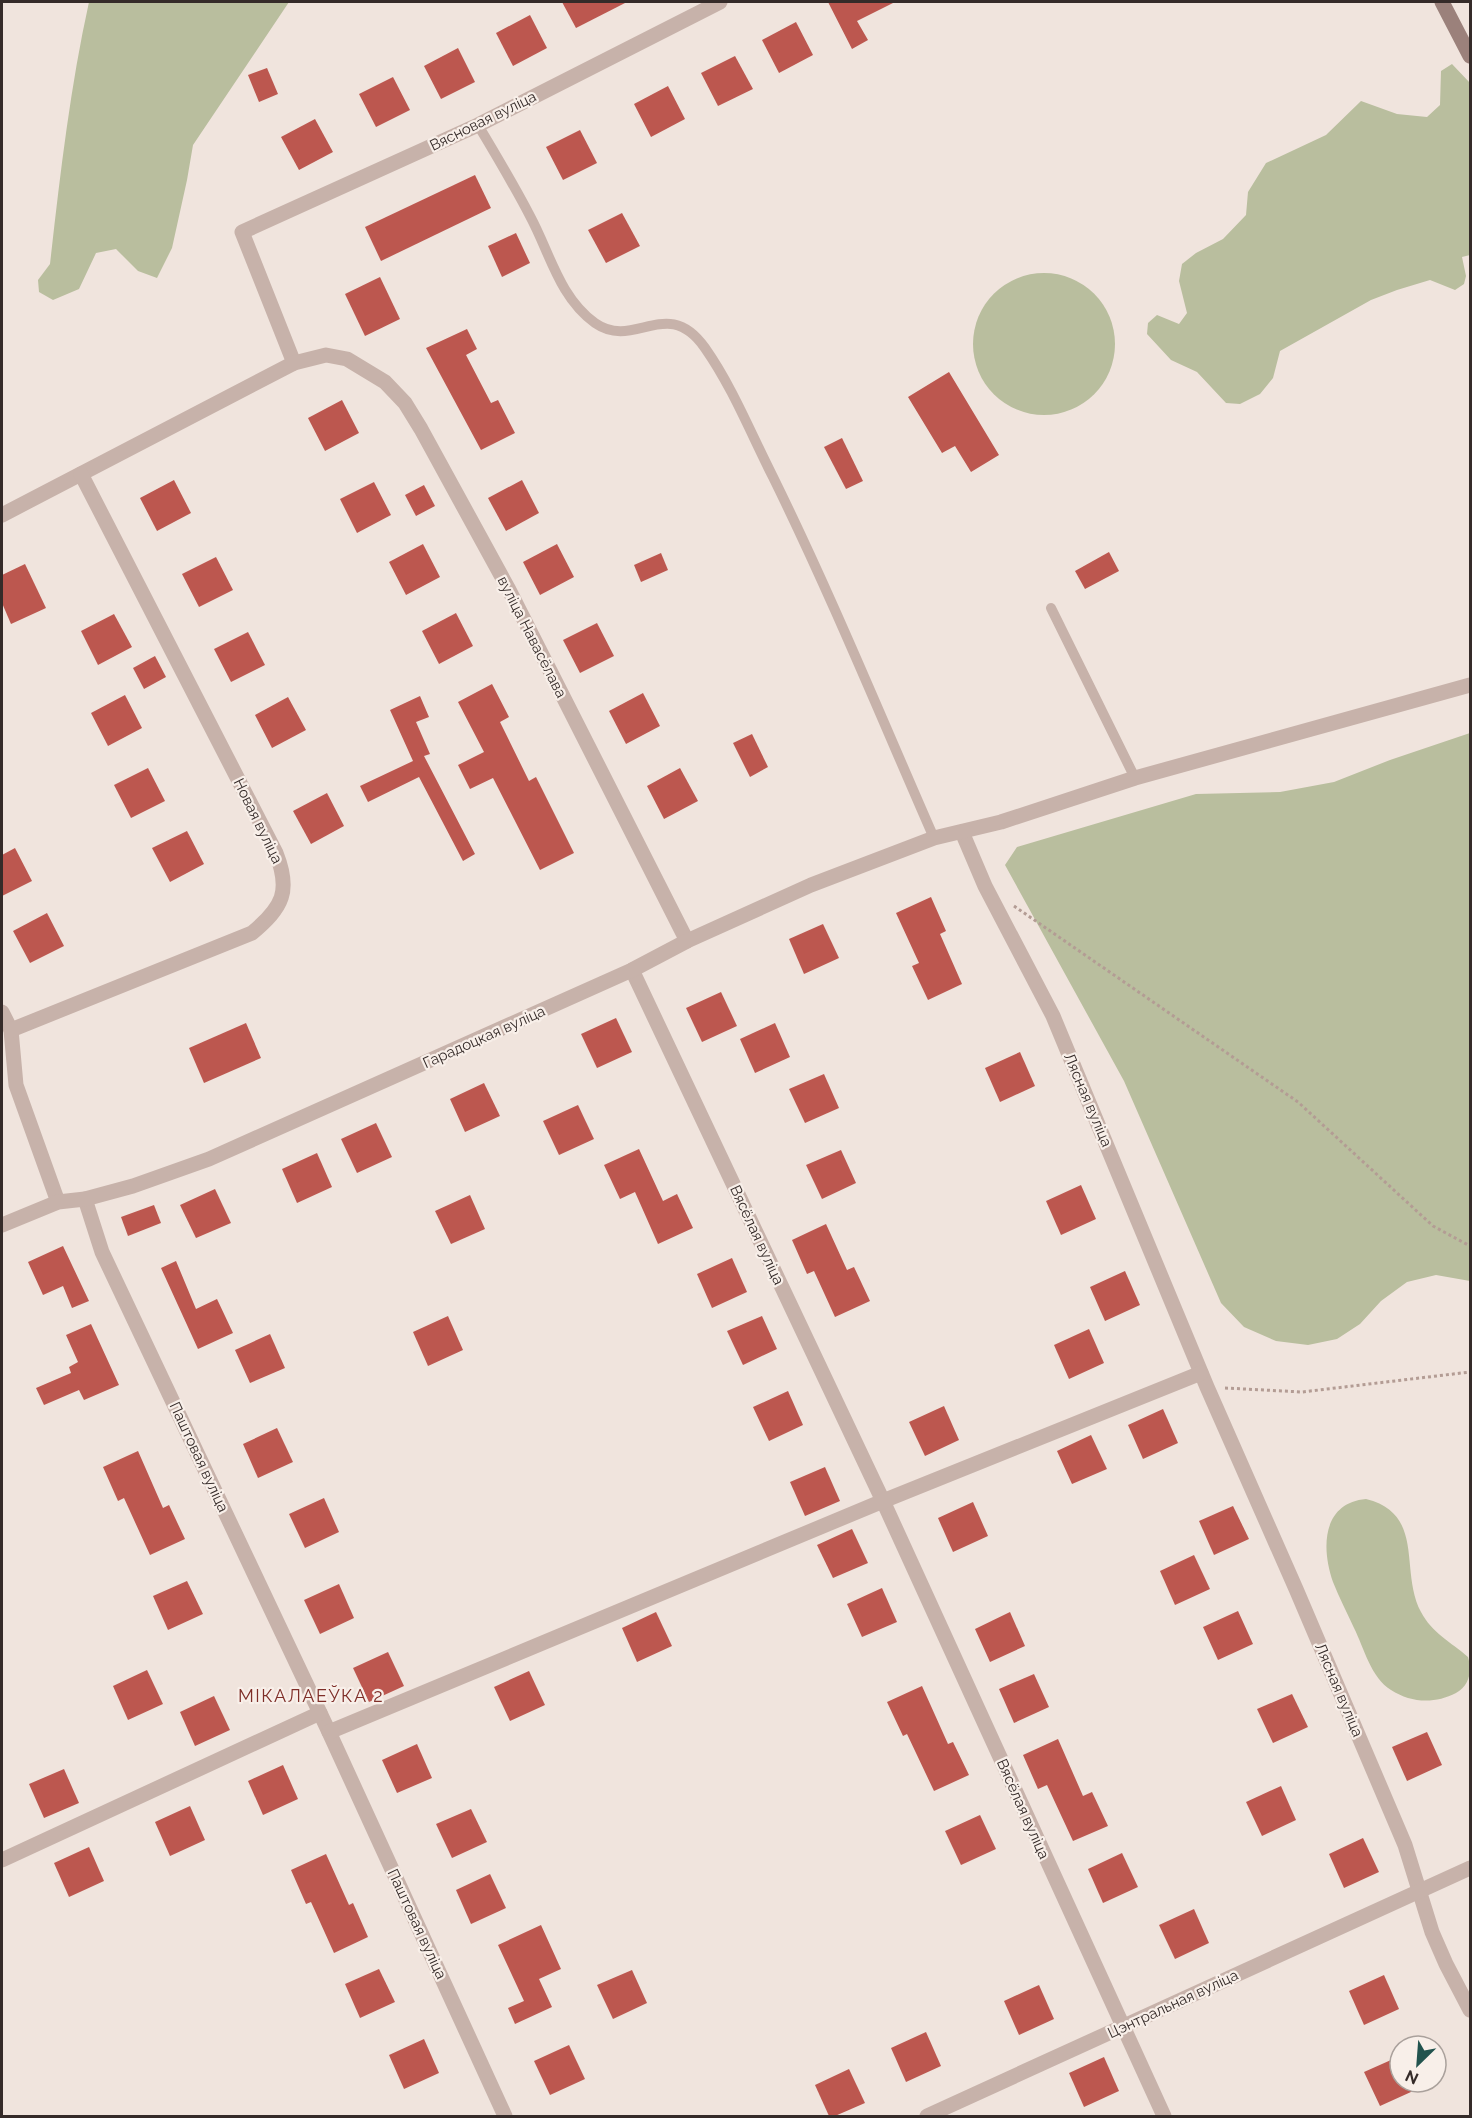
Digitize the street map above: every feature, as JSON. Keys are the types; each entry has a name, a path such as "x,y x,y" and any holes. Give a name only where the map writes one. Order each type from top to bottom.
{"street":[{"name":"Вясновая вуліца","path":"294,363 242,232 478,125 720,2"},
{"path":"1442,2 1470,56"},
{"name":"вуліца Навасёлава","path":"294,363 326,354 347,359 385,382 405,403 513,599 687,940"},
{"path":"2,515 294,363"},
{"name":"Новая вуліца","path":"10,1030 252,933 279,905 284,888 284,873 276,853 81,474"},
{"name":"Гарадоцкая вуліца","path":"2,1226 58,1202 85,1199 133,1186 209,1159 632,970 687,940 811,885 934,838 1001,822 1135,778 1470,685"},
{"name":"Лясная вуліца","path":"962,832 985,886 1053,1016 1204,1380 1296,1588 1405,1845 1437,1942 1470,2010"},
{"name":"Вясёлая вуліца","path":"632,970 883,1501 1164,2116"},
{"path":"2,1012 10,1030 16,1085 58,1202"},
{"name":"Паштовая вуліца","path":"85,1199 102,1252 329,1731 505,2116"},
{"path":"329,1731 883,1501 1204,1380"},
{"path":"2,1860 320,1713"},
{"name":"Цэнтральная вуліца","path":"927,2116 1470,1868"}],"lane":[{"path":"478,125 531,218 573,303 596,324 609,330 632,331 652,324 673,324 693,334 705,347 726,383 811,554 934,838"},
{"path":"1051,608 1135,778"}],"path":[{"path":"1014,906 1298,1102 1433,1226 1470,1246"},
{"path":"1204,1380 1302,1392 1470,1372"}],"green space":[{"path":"89,2 289,2 193,145 172,248 157,278 138,271 116,249 96,253 79,289 53,300 39,292 38,280 50,264 71,99"},
{"path":"1452,64 1470,83 1470,255 1462,257 1466,276 1464,284 1455,290 1430,280 1371,300 1280,351 1273,378 1260,394 1240,404 1226,403 1197,372 1171,360 1147,334 1148,323 1157,315 1179,324 1187,313 1179,281 1182,264 1196,253 1223,239 1246,215 1248,192 1266,163 1326,135 1361,101 1397,114 1427,117 1440,105 1441,71"},
{"path":"1044,273 1071,279 1094,294 1109,317 1115,344 1109,371 1094,394 1071,409 1044,415 1017,409 994,394 979,371 973,344 979,317 994,294 1017,279"},
{"path":"1470,733 1470,1281 1436,1275 1407,1282 1381,1301 1360,1324 1337,1339 1308,1345 1276,1341 1244,1327 1221,1303 1124,1081 1005,865 1017,847 1196,794 1280,792 1334,782"},
{"path":"1366,1499 1385,1506 1397,1517 1408,1546 1415,1596 1421,1612 1436,1632 1468,1657 1470,1672 1467,1682 1461,1690 1448,1697 1415,1700 1384,1685 1373,1670 1335,1588 1327,1555 1328,1529 1333,1518 1341,1509 1351,1502"}],"building":[{"path":"562,2 627,2 576,28"},
{"path":"828,2 895,2 857,21 868,40 852,49"},
{"path":"530,15 547,48 513,66 496,33"},
{"path":"796,22 813,55 779,73 762,40"},
{"path":"458,48 475,82 441,99 424,66"},
{"path":"735,56 753,89 718,106 701,73"},
{"path":"267,68 278,94 259,102 248,75"},
{"path":"393,77 410,110 376,127 359,94"},
{"path":"668,86 685,119 651,137 634,104"},
{"path":"315,119 333,152 299,170 281,137"},
{"path":"580,130 597,163 563,180 546,147"},
{"path":"475,175 491,208 381,261 365,227"},
{"path":"622,213 640,246 606,263 588,230"},
{"path":"516,233 530,263 502,277 488,246"},
{"path":"380,277 400,319 365,336 345,294"},
{"path":"467,329 477,349 466,355 491,403 498,400 515,433 481,450 426,348"},
{"path":"949,372 999,455 971,472 955,446 942,453 908,397"},
{"path":"342,400 359,433 325,451 308,418"},
{"path":"842,438 863,481 846,489 824,447"},
{"path":"174,480 191,513 157,531 140,498"},
{"path":"522,480 539,513 506,531 488,498"},
{"path":"374,482 391,515 357,533 340,499"},
{"path":"424,485 435,506 416,516 405,495"},
{"path":"423,544 440,577 406,595 389,562"},
{"path":"557,544 574,577 540,595 523,562"},
{"path":"1109,552 1119,571 1085,589 1075,571"},
{"path":"661,553 668,570 641,582 634,565"},
{"path":"216,557 233,590 199,607 182,574"},
{"path":"25,564 46,608 11,624 2,603 2,575"},
{"path":"456,613 473,646 439,664 422,631"},
{"path":"114,614 132,647 98,665 81,631"},
{"path":"597,623 614,656 580,673 563,640"},
{"path":"248,632 265,665 231,682 214,649"},
{"path":"155,656 166,677 144,689 133,668"},
{"path":"492,684 509,717 500,722 529,781 536,777 574,853 540,870 493,778 470,789 458,765 484,752 458,702"},
{"path":"643,693 660,726 626,744 609,711"},
{"path":"125,695 142,728 108,746 91,713"},
{"path":"420,696 429,717 416,722 430,754 424,756 475,854 463,861 419,777 368,802 360,786 413,761 390,710"},
{"path":"288,697 306,730 272,748 255,715"},
{"path":"752,734 768,767 750,777 733,743"},
{"path":"148,768 165,801 131,818 114,785"},
{"path":"680,768 698,801 664,819 647,786"},
{"path":"327,793 344,826 311,844 293,811"},
{"path":"187,831 204,864 170,882 152,848"},
{"path":"15,848 32,881 2,896 2,855"},
{"path":"931,897 946,931 940,934 962,984 928,1000 912,966 919,963 896,913"},
{"path":"47,913 64,946 30,963 13,931"},
{"path":"823,924 839,958 804,974 789,939"},
{"path":"721,992 737,1026 702,1042 686,1008"},
{"path":"616,1018 632,1052 597,1068 581,1034"},
{"path":"246,1023 261,1058 204,1083 189,1048"},
{"path":"775,1023 790,1057 755,1073 740,1039"},
{"path":"1020,1052 1035,1086 1000,1102 985,1068"},
{"path":"824,1074 839,1108 805,1123 789,1089"},
{"path":"484,1083 500,1116 465,1132 450,1099"},
{"path":"578,1105 594,1139 559,1155 543,1121"},
{"path":"376,1123 392,1157 357,1173 341,1139"},
{"path":"639,1149 663,1201 677,1194 693,1228 658,1244 635,1192 620,1199 604,1165"},
{"path":"841,1150 856,1183 822,1199 806,1165"},
{"path":"317,1153 332,1187 297,1203 282,1169"},
{"path":"1081,1185 1096,1219 1061,1235 1046,1201"},
{"path":"215,1189 231,1223 196,1238 180,1205"},
{"path":"470,1195 485,1229 451,1244 435,1211"},
{"path":"154,1205 161,1223 128,1236 121,1217"},
{"path":"826,1224 847,1270 854,1267 870,1301 835,1317 814,1271 807,1274 792,1240"},
{"path":"63,1246 89,1301 72,1308 63,1286 43,1295 28,1262"},
{"path":"732,1258 747,1292 712,1308 697,1274"},
{"path":"176,1261 196,1309 217,1299 233,1333 198,1349 161,1268"},
{"path":"1125,1271 1140,1305 1105,1321 1090,1287"},
{"path":"448,1316 463,1350 428,1366 413,1332"},
{"path":"762,1316 777,1349 743,1365 727,1331"},
{"path":"91,1324 119,1385 84,1400 79,1390 44,1405 36,1388 71,1373 69,1367 78,1362 66,1335"},
{"path":"1089,1329 1104,1363 1069,1379 1054,1345"},
{"path":"270,1334 285,1368 250,1383 235,1350"},
{"path":"788,1391 803,1425 769,1441 753,1407"},
{"path":"944,1406 959,1440 925,1456 909,1422"},
{"path":"1163,1409 1178,1443 1143,1459 1128,1425"},
{"path":"277,1428 293,1462 258,1478 243,1444"},
{"path":"1091,1435 1107,1469 1072,1484 1057,1451"},
{"path":"138,1451 163,1508 169,1505 185,1539 150,1555 124,1498 118,1501 103,1467"},
{"path":"825,1467 840,1501 805,1516 790,1482"},
{"path":"324,1498 339,1532 305,1548 289,1514"},
{"path":"973,1502 988,1536 953,1552 938,1518"},
{"path":"1233,1506 1249,1539 1214,1555 1199,1521"},
{"path":"852,1529 868,1563 833,1578 817,1545"},
{"path":"1194,1555 1210,1589 1175,1605 1160,1571"},
{"path":"187,1581 203,1614 168,1630 153,1596"},
{"path":"339,1584 354,1618 320,1634 304,1600"},
{"path":"882,1588 897,1622 862,1637 847,1604"},
{"path":"1238,1611 1253,1644 1218,1660 1203,1627"},
{"path":"656,1612 672,1646 637,1662 622,1628"},
{"path":"1010,1612 1025,1646 990,1662 975,1629"},
{"path":"388,1652 404,1686 369,1702 353,1668"},
{"path":"147,1670 163,1704 128,1720 113,1686"},
{"path":"529,1671 545,1705 510,1721 494,1687"},
{"path":"1034,1674 1049,1707 1014,1723 999,1689"},
{"path":"922,1686 948,1744 953,1742 969,1775 934,1791 907,1734 903,1736 887,1702"},
{"path":"1292,1694 1308,1727 1273,1743 1257,1709"},
{"path":"214,1696 230,1730 195,1746 180,1712"},
{"path":"1427,1732 1442,1765 1407,1781 1392,1747"},
{"path":"1058,1739 1083,1796 1092,1792 1108,1826 1073,1841 1047,1785 1038,1789 1023,1755"},
{"path":"417,1744 432,1778 397,1793 382,1760"},
{"path":"283,1765 298,1799 263,1815 248,1781"},
{"path":"64,1769 79,1803 44,1818 29,1784"},
{"path":"1281,1786 1296,1820 1262,1836 1246,1802"},
{"path":"190,1806 205,1840 170,1856 155,1822"},
{"path":"471,1809 487,1842 452,1858 436,1824"},
{"path":"980,1815 996,1849 961,1865 945,1831"},
{"path":"1363,1838 1379,1872 1344,1888 1329,1854"},
{"path":"89,1847 104,1881 69,1897 54,1863"},
{"path":"1122,1853 1138,1887 1103,1903 1088,1869"},
{"path":"326,1854 349,1905 353,1903 368,1937 334,1953 311,1902 306,1904 291,1870"},
{"path":"490,1874 506,1908 471,1924 456,1890"},
{"path":"1194,1909 1209,1943 1175,1959 1159,1925"},
{"path":"541,1925 561,1969 539,1979 552,2007 515,2024 508,2008 524,2001 498,1945"},
{"path":"379,1969 395,2002 360,2018 345,1984"},
{"path":"632,1970 647,2003 613,2019 597,1985"},
{"path":"1384,1975 1399,2009 1364,2025 1349,1991"},
{"path":"1039,1985 1054,2019 1019,2035 1004,2001"},
{"path":"926,2032 941,2066 906,2082 891,2048"},
{"path":"424,2039 439,2073 404,2089 389,2055"},
{"path":"569,2045 585,2079 550,2095 534,2061"},
{"path":"1104,2057 1119,2091 1084,2107 1069,2073"},
{"path":"1388,2061 1388,2094 1406,2094 1380,2106 1364,2072"},
{"path":"849,2069 865,2103 835,2116 829,2116 815,2085"}],"district":[{"name":"МІКАЛАЕЎКА 2","path":"311,1696"}]}
